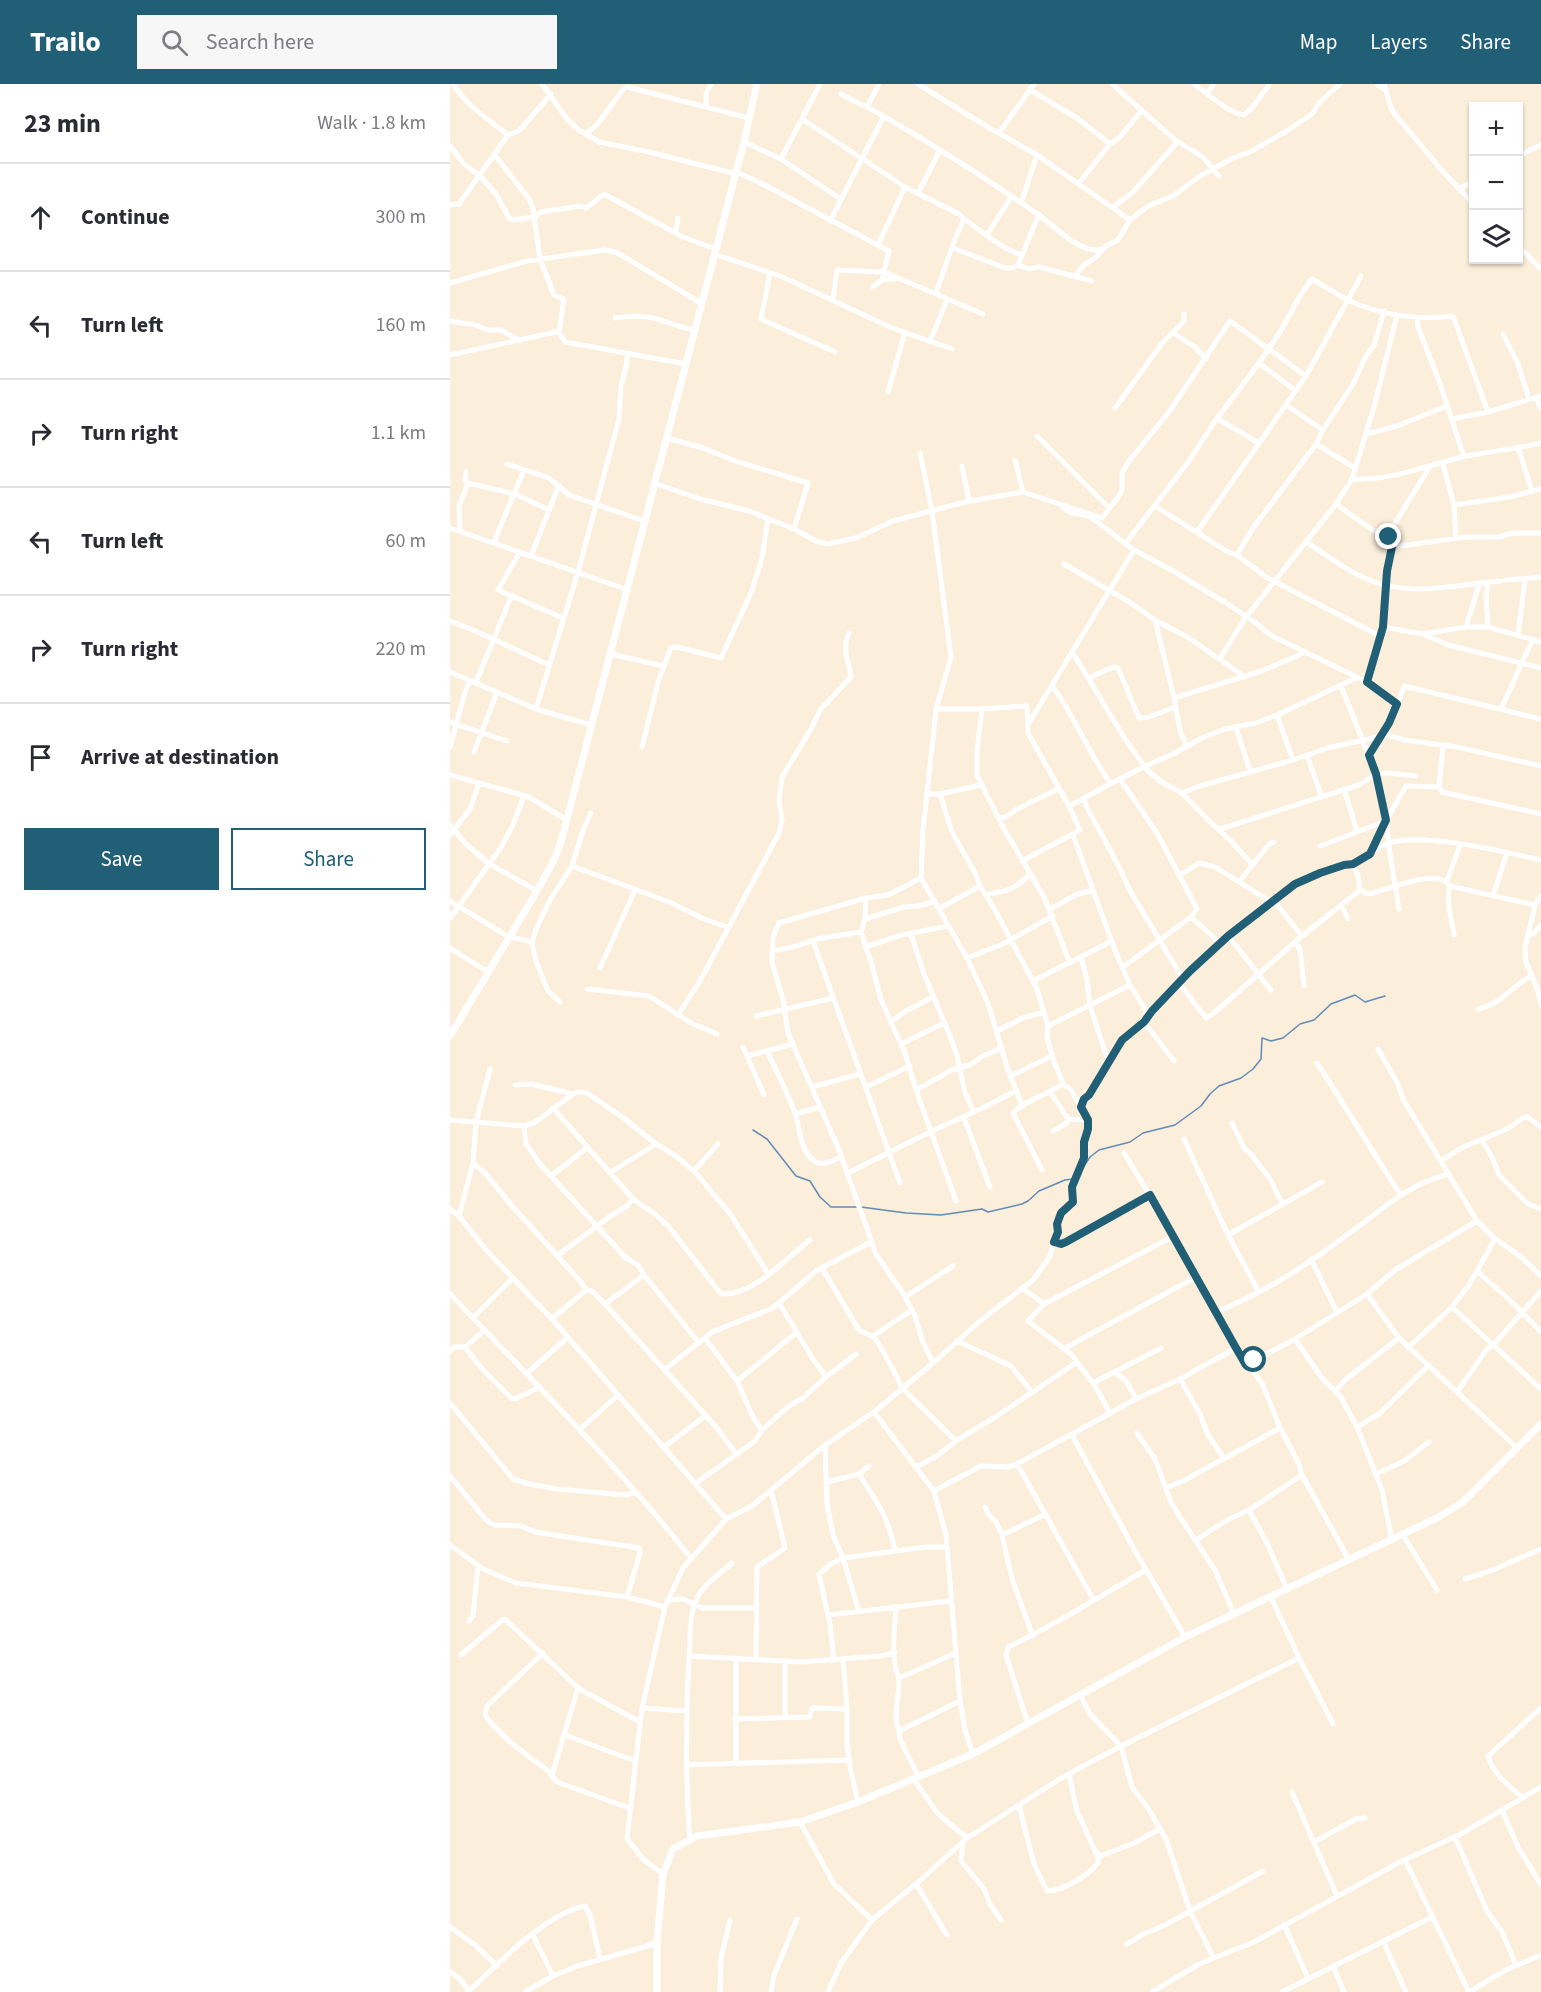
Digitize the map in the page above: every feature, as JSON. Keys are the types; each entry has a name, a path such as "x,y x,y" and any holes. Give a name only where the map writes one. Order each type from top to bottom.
{"street":[{"path":"452,84 482,114 508,135"},
{"path":"542,84 567,119 599,142 736,173 759,182 889,251 882,280"},
{"path":"705,106 706,91 711,84"},
{"path":"450,1036 555,858 628,590 757,84"},
{"path":"781,159 820,84"},
{"path":"867,107 879,84"},
{"path":"918,84 1037,155 1130,220"},
{"path":"999,133 1034,84"},
{"path":"1112,84 1155,124 1203,157 1219,176"},
{"path":"1194,84 1221,104 1244,115 1270,84"},
{"path":"1208,93 1214,84"},
{"path":"841,94 884,116 969,167 1039,214 1085,249 1096,251 1118,240 1130,220 1148,206 1173,196 1200,176 1252,151 1312,114 1319,103 1340,84"},
{"path":"1377,84 1385,87 1391,108 1397,117 1469,199"},
{"path":"585,134 596,126 627,87 749,118"},
{"path":"1030,90 1077,118 1110,144"},
{"path":"450,205 459,204 508,135 519,131 551,94"},
{"path":"1078,183 1142,110"},
{"path":"830,221 884,116"},
{"path":"802,119 905,187 959,214 987,235 1022,255"},
{"path":"1113,207 1133,192 1178,141"},
{"path":"744,142 781,159 841,199"},
{"path":"1523,154 1541,145"},
{"path":"450,146 464,164 480,176 496,194 509,218 513,220 535,217 541,212 580,206 586,208 604,194 715,252 770,273 905,332 952,349"},
{"path":"918,193 940,150"},
{"path":"494,154 529,199 535,217 540,259 554,295 564,299 559,332 565,342 627,354 664,358 686,364"},
{"path":"1021,202 1037,155"},
{"path":"1460,189 1469,183"},
{"path":"878,245 905,187"},
{"path":"987,235 1011,197"},
{"path":"1018,266 1039,214"},
{"path":"676,232 678,218"},
{"path":"936,293 964,219"},
{"path":"953,248 1005,268 1040,267 1092,281"},
{"path":"1075,276 1103,248"},
{"path":"450,283 527,261 604,250 616,252 701,303"},
{"path":"1523,251 1541,269"},
{"path":"833,300 837,270 884,272 983,314"},
{"path":"770,273 760,319 835,352"},
{"path":"1197,532 1306,376 1361,276"},
{"path":"873,287 882,280 897,279"},
{"path":"1125,544 1280,332 1312,279 1349,300 1396,315 1417,318 1453,316 1488,412"},
{"path":"930,341 947,300"},
{"path":"1237,555 1253,528 1316,444 1353,384 1366,356 1374,345 1384,311"},
{"path":"1115,408 1163,342 1184,321 1184,314"},
{"path":"1220,658 1246,616 1336,504 1352,479 1396,315"},
{"path":"615,318 632,316 653,318 679,328 694,330"},
{"path":"1417,318 1418,327 1464,457"},
{"path":"450,321 475,325 488,330 501,330 520,341"},
{"path":"1102,518 1119,496 1122,489 1122,473 1129,461 1160,424 1230,321 1267,350 1306,376"},
{"path":"450,355 559,332"},
{"path":"888,392 905,332"},
{"path":"1173,333 1196,347 1206,359"},
{"path":"1503,334 1520,369 1528,399"},
{"path":"536,709 597,505 619,419 621,386 627,354"},
{"path":"1258,363 1296,391"},
{"path":"1452,419 1488,412 1539,397 1541,409"},
{"path":"1286,405 1323,430"},
{"path":"1365,434 1397,426 1447,406"},
{"path":"1218,418 1260,443"},
{"path":"1037,436 1109,507"},
{"path":"667,438 808,483 794,529"},
{"path":"1352,479 1369,480 1429,468 1464,457 1541,443"},
{"path":"1316,444 1355,468"},
{"path":"1518,447 1532,491"},
{"path":"920,453 932,511 951,657 936,709 921,878 967,958 988,1003 1015,1091 1022,1105"},
{"path":"1015,460 1023,492"},
{"path":"507,464 536,472 560,485 569,495 644,521"},
{"path":"1443,464 1454,506 1456,538"},
{"path":"962,466 969,501"},
{"path":"1367,682 1383,627 1387,571 1392,547 1389,533 1429,468"},
{"path":"494,542 524,470"},
{"path":"466,472 465,480 468,483 515,494 549,510"},
{"path":"460,530 459,507 468,483"},
{"path":"654,483 700,499 738,508 827,544 836,544 856,538 893,521 969,501 1023,492 1102,518"},
{"path":"531,556 560,485"},
{"path":"1454,506 1510,497 1541,489"},
{"path":"1102,518 1048,501 1072,513 1089,516 1134,550 1175,572 1246,616 1270,635 1367,682 1397,704"},
{"path":"1336,504 1374,531 1389,533"},
{"path":"1155,506 1228,552 1237,555 1266,577 1380,636"},
{"path":"642,747 663,666 671,648 677,647 722,658 752,593 762,558 768,519"},
{"path":"450,528 628,590"},
{"path":"1392,547 1456,538 1541,533"},
{"path":"1306,542 1348,570 1386,586 1421,589 1541,578"},
{"path":"1026,728 1134,550"},
{"path":"520,552 498,590 563,618"},
{"path":"1064,564 1155,620 1189,638 1245,677"},
{"path":"1518,635 1525,580"},
{"path":"1466,627 1478,588 1485,582"},
{"path":"1485,582 1488,627"},
{"path":"450,747 465,692 473,682 495,640 511,597"},
{"path":"1155,620 1180,731 1186,745"},
{"path":"451,624 495,640 549,665"},
{"path":"1383,627 1424,634 1448,645 1541,668"},
{"path":"1424,634 1466,627 1488,627 1541,642"},
{"path":"678,1015 725,937 727,927 782,826 779,801 782,777 820,710 851,677 845,654 845,642 849,633"},
{"path":"1501,709 1533,639"},
{"path":"1174,698 1245,677 1306,652"},
{"path":"1073,653 1125,739 1154,777 1182,792 1253,865"},
{"path":"611,654 663,666"},
{"path":"1089,678 1113,667 1118,668 1138,718 1149,717 1175,707"},
{"path":"450,672 536,709 591,725"},
{"path":"1069,806 1186,745 1225,729 1236,728 1277,715 1356,678"},
{"path":"1052,686 1083,734 1102,772 1111,784"},
{"path":"1341,686 1376,774 1386,820 1399,909"},
{"path":"1369,755 1389,723 1404,686 1541,719"},
{"path":"474,752 497,692"},
{"path":"936,709 1027,706 1026,728 1080,830 1022,861"},
{"path":"982,709 976,762 977,775 1050,909 1070,963"},
{"path":"1277,715 1293,760"},
{"path":"450,722 507,741"},
{"path":"1236,728 1250,771"},
{"path":"1182,792 1381,735 1541,766"},
{"path":"1438,787 1443,746"},
{"path":"1307,755 1321,795"},
{"path":"1220,829 1321,795 1359,785 1376,774 1416,776"},
{"path":"450,775 535,800 567,820"},
{"path":"1397,775 1406,786 1438,787 1446,794 1541,814"},
{"path":"1120,779 1157,833 1197,909 1191,917 1123,968"},
{"path":"479,783 470,810 451,829 488,863 537,891"},
{"path":"927,794 940,794 981,785"},
{"path":"1370,854 1406,786"},
{"path":"999,818 1006,817 1017,809 1058,789"},
{"path":"1344,789 1358,831"},
{"path":"663,1874 644,1860 627,1839 642,1708 665,1607 680,1574 691,1558 726,1519 752,1506 825,1446 874,1412 1033,1280 1049,1258 1058,1232 1057,1224 1061,1213 1073,1202 1072,1187 1084,1158 1088,1120 1071,1090 1063,1084 1047,1037 1048,1026 1041,999 952,832 940,794"},
{"path":"450,918 500,849 512,827 524,796"},
{"path":"1083,799 1129,889 1155,930 1158,940 1181,981 1206,1018 1360,890"},
{"path":"560,1002 548,991 532,943 550,900 572,866 591,813"},
{"path":"1320,846 1386,820"},
{"path":"1073,835 1130,985 1149,1016"},
{"path":"1081,1107 1122,1040 1144,1022 1220,943 1295,884 1320,873 1353,864 1389,843 1426,840 1541,860"},
{"path":"1239,882 1274,842"},
{"path":"1454,935 1448,897 1449,884 1460,845"},
{"path":"1493,896 1507,853"},
{"path":"1180,875 1199,863 1215,867 1270,903 1279,906 1302,936"},
{"path":"1353,864 1360,890"},
{"path":"572,866 667,901 704,919 727,927"},
{"path":"986,894 1004,893 1017,886 1030,873"},
{"path":"921,878 888,895 866,898 779,923 773,937 772,963 783,999 785,1024 792,1044 842,1157 871,1242 879,1259 912,1310 933,1363"},
{"path":"1360,890 1368,894 1424,879 1440,878 1449,884 1535,905"},
{"path":"940,908 980,886"},
{"path":"600,968 635,890"},
{"path":"1050,909 1078,894 1093,890"},
{"path":"1541,896 1535,905 1525,948 1526,962 1537,988 1541,1005"},
{"path":"866,898 865,919 861,932 881,1000 902,1044 956,1201"},
{"path":"450,901 509,937 532,943"},
{"path":"865,919 904,907 919,906 935,901"},
{"path":"1341,905 1348,919"},
{"path":"967,958 1011,939 1053,916"},
{"path":"1191,917 1220,943"},
{"path":"1527,936 1534,933 1541,925"},
{"path":"866,947 902,935 948,926"},
{"path":"772,951 861,932"},
{"path":"911,934 933,997 957,1055 965,1093 974,1112"},
{"path":"1228,936 1271,990"},
{"path":"813,941 900,1183"},
{"path":"1033,981 1112,941"},
{"path":"1295,942 1300,950 1304,986"},
{"path":"450,948 488,972"},
{"path":"1081,957 1090,1006 1108,1061"},
{"path":"1478,1009 1490,1006 1510,993 1516,984 1531,975"},
{"path":"1048,1026 1130,985"},
{"path":"587,989 649,996 678,1015 717,1034"},
{"path":"892,1021 933,997"},
{"path":"756,1016 833,999"},
{"path":"997,1031 1023,1018 1044,1012"},
{"path":"1144,1022 1174,1061"},
{"path":"902,1044 944,1023"},
{"path":"747,1056 792,1044"},
{"path":"743,1047 764,1095"},
{"path":"916,1090 952,1070 960,1069 1002,1048"},
{"path":"1378,1049 1397,1082 1403,1099 1478,1221 1495,1239 1520,1256 1541,1276"},
{"path":"767,1051 795,1114 805,1146 814,1161 823,1163 842,1157"},
{"path":"1011,1076 1052,1056"},
{"path":"1317,1063 1401,1196"},
{"path":"866,1087 910,1066"},
{"path":"459,1216 473,1163 476,1122 490,1069"},
{"path":"813,1088 860,1074"},
{"path":"515,1085 531,1084 573,1094"},
{"path":"1042,1170 1013,1113 1022,1105 1051,1093 1063,1084"},
{"path":"848,1173 1015,1091"},
{"path":"450,1120 524,1126 534,1123 573,1094 587,1093 694,1171 731,1215 769,1275"},
{"path":"1051,1093 1068,1119"},
{"path":"795,1114 820,1107"},
{"path":"553,1108 633,1199 669,1227 721,1294 731,1294 769,1275 810,1240"},
{"path":"1441,1161 1461,1148 1507,1129 1526,1116 1541,1127"},
{"path":"964,1118 990,1187"},
{"path":"1068,1119 1088,1120"},
{"path":"1053,1131 1067,1123 1068,1119"},
{"path":"1232,1123 1244,1149 1251,1154 1270,1179 1282,1203"},
{"path":"524,1126 526,1144 551,1176 625,1257 638,1265 699,1343"},
{"path":"1184,1139 1228,1235 1259,1292"},
{"path":"1482,1140 1499,1175 1528,1204 1540,1208"},
{"path":"611,1172 656,1144"},
{"path":"694,1171 718,1144"},
{"path":"551,1176 587,1148"},
{"path":"1124,1153 1174,1236 1246,1365 1263,1385 1302,1475 1349,1560"},
{"path":"473,1163 486,1174 586,1290 592,1291 598,1300 605,1304 717,1428 737,1455"},
{"path":"1216,1312 1271,1286 1346,1236 1385,1204 1433,1178 1449,1174"},
{"path":"1228,1235 1322,1182"},
{"path":"1054,1242 1061,1244 1066,1242 1150,1195"},
{"path":"558,1255 595,1226 627,1206 633,1199"},
{"path":"450,1209 459,1216 487,1251 552,1319 726,1519"},
{"path":"1246,1365 1295,1339 1367,1294 1395,1270 1478,1221"},
{"path":"1110,1414 1093,1383 1065,1348 1028,1321 1044,1304 1174,1236"},
{"path":"1408,1348 1452,1307 1478,1272 1495,1239"},
{"path":"664,1371 720,1327 763,1312 779,1303 822,1268 871,1242"},
{"path":"1311,1259 1337,1312"},
{"path":"905,1297 953,1266"},
{"path":"822,1268 859,1330 865,1335 873,1336 912,1310"},
{"path":"1478,1272 1541,1332"},
{"path":"605,1304 644,1275"},
{"path":"1065,1348 1196,1277"},
{"path":"473,1318 513,1278"},
{"path":"1022,1288 1044,1304"},
{"path":"552,1319 586,1290"},
{"path":"1457,1392 1482,1355 1541,1291"},
{"path":"450,1294 580,1429 691,1558"},
{"path":"1367,1294 1408,1348 1517,1448"},
{"path":"779,1303 826,1377"},
{"path":"1452,1307 1541,1389"},
{"path":"450,1351 454,1347 465,1347 485,1330"},
{"path":"737,1381 797,1332"},
{"path":"873,1336 898,1377 902,1388 956,1440"},
{"path":"526,1374 567,1338"},
{"path":"705,1338 737,1381 753,1417 762,1430"},
{"path":"1336,1390 1346,1379 1399,1338"},
{"path":"1295,1339 1321,1377 1336,1390 1357,1427 1376,1474 1386,1508 1392,1541"},
{"path":"957,1341 1011,1366 1032,1392"},
{"path":"465,1347 511,1398 515,1399 540,1387"},
{"path":"1093,1383 1161,1348"},
{"path":"934,1491 981,1466 1009,1467 1017,1464 1236,1348"},
{"path":"696,1483 755,1441 762,1430 856,1354"},
{"path":"916,1467 937,1456 956,1440 1077,1362"},
{"path":"1357,1427 1379,1414 1429,1365"},
{"path":"1115,1372 1126,1381 1136,1400"},
{"path":"1180,1379 1200,1414 1208,1435 1223,1457"},
{"path":"580,1429 617,1396"},
{"path":"450,1403 513,1479 557,1488 626,1495 636,1492"},
{"path":"874,1412 934,1491 944,1524 960,1701 965,1730 973,1754"},
{"path":"664,1447 705,1416"},
{"path":"657,1992 657,1944 663,1874 673,1849 697,1836 800,1822 858,1802 973,1754 1185,1637 1437,1518 1463,1502 1541,1424"},
{"path":"1166,1488 1280,1428"},
{"path":"1137,1433 1155,1459 1178,1514 1215,1570 1234,1614"},
{"path":"1072,1435 1185,1637"},
{"path":"1376,1474 1404,1461 1429,1442"},
{"path":"825,1446 827,1503 831,1526 859,1612"},
{"path":"1017,1464 1093,1599"},
{"path":"827,1482 859,1474 869,1466"},
{"path":"859,1474 882,1509 890,1526 895,1550"},
{"path":"1196,1540 1227,1520 1249,1510 1302,1475"},
{"path":"450,1476 482,1517 494,1525 521,1526 535,1532 639,1548 640,1553 627,1597"},
{"path":"756,1660 757,1567 785,1548 771,1491"},
{"path":"985,1507 1002,1535 1012,1579 1033,1635"},
{"path":"1249,1510 1268,1545 1287,1589"},
{"path":"1002,1535 1046,1514"},
{"path":"1403,1535 1437,1590"},
{"path":"450,1545 478,1566 516,1583 627,1597 665,1607"},
{"path":"834,1660 828,1615 819,1574 843,1558 926,1546 946,1547"},
{"path":"1465,1579 1493,1570 1541,1549"},
{"path":"690,1840 686,1765 691,1616 697,1597 732,1563"},
{"path":"469,1621 473,1616 478,1566"},
{"path":"1028,1724 1006,1650 1008,1647 1073,1614 1093,1599 1146,1570"},
{"path":"1271,1597 1333,1724"},
{"path":"667,1600 683,1599 702,1608 756,1608"},
{"path":"828,1615 951,1601"},
{"path":"896,1608 896,1671 900,1678 895,1718 900,1739 915,1777 939,1814 965,1840"},
{"path":"461,1655 506,1619 578,1688 640,1722"},
{"path":"543,1653 487,1706 484,1714 511,1743 552,1775 557,1782 629,1808"},
{"path":"689,1656 802,1662 895,1653"},
{"path":"900,1678 956,1653"},
{"path":"736,1658 736,1762"},
{"path":"828,1992 848,1950 872,1920 965,1840 1069,1774 1299,1658"},
{"path":"843,1659 848,1709 849,1760 858,1802"},
{"path":"784,1718 785,1661"},
{"path":"552,1775 578,1688"},
{"path":"1080,1695 1090,1714 1121,1746 1132,1787 1160,1829 1173,1858 1190,1911 1213,1957"},
{"path":"899,1731 960,1701"},
{"path":"642,1708 687,1711"},
{"path":"735,1719 810,1717 812,1708 848,1709"},
{"path":"1522,1798 1503,1781 1492,1767 1488,1756 1541,1708"},
{"path":"565,1735 635,1761"},
{"path":"686,1765 849,1760"},
{"path":"1019,1806 1034,1864 1048,1892 1065,1887 1095,1868 1099,1860 1077,1811 1069,1774"},
{"path":"1154,1992 1213,1957 1254,1942 1405,1860 1455,1837 1541,1787"},
{"path":"1292,1792 1337,1896"},
{"path":"1502,1810 1517,1845 1541,1885"},
{"path":"1314,1842 1356,1819 1365,1818"},
{"path":"800,1822 834,1884 872,1920"},
{"path":"1096,1852 1100,1856 1132,1845 1160,1829"},
{"path":"1455,1837 1487,1911 1502,1932 1516,1965"},
{"path":"965,1840 961,1861 984,1889 993,1911 1000,1920"},
{"path":"1405,1860 1469,1992 1516,1965 1541,1955"},
{"path":"1127,1944 1263,1871"},
{"path":"916,1884 947,1935"},
{"path":"450,1972 469,1992 513,1949 557,1917 585,1906 590,1915 600,1959"},
{"path":"1282,1992 1432,1917"},
{"path":"771,1992 774,1975 797,1919"},
{"path":"720,1992 721,1958 730,1920"},
{"path":"1284,1924 1308,1978"},
{"path":"450,1928 474,1944 498,1966"},
{"path":"533,1935 553,1976"},
{"path":"1384,1942 1406,1992"},
{"path":"525,1992 537,1989 553,1976 600,1959 657,1944"},
{"path":"1333,1965 1344,1992"}],"waterway":[{"path":"1082,1169 1090,1157 1099,1150 1130,1142 1143,1133 1175,1125 1201,1106 1219,1086 1241,1078 1261,1059 1262,1038 1271,1041 1283,1038 1300,1024 1314,1020 1331,1004 1355,995 1365,1002 1385,996"},
{"path":"753,1130 767,1139 796,1176 810,1181 820,1197 831,1207 856,1207"},
{"path":"861,1207 941,1215 982,1209 988,1212 1022,1204 1039,1191 1073,1179"}],"route":[{"path":"1254,1360 1246,1365 1150,1195 1066,1242 1061,1244 1054,1242 1061,1213 1073,1202 1072,1187 1084,1158 1088,1120 1081,1107 1122,1040 1144,1022 1190,971 1276,897 1295,884 1320,873 1353,864 1370,854 1386,820 1376,774 1369,755 1389,723 1397,704 1367,682 1383,627 1387,571 1392,547 1389,537"}]}
